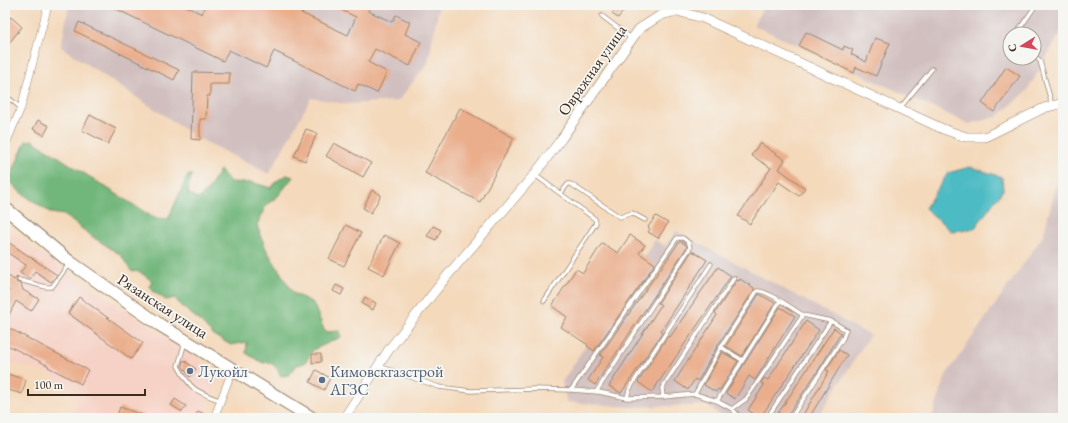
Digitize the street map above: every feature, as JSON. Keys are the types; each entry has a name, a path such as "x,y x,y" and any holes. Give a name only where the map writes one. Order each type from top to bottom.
{"main road":[{"name":"Рязанская улица","path":"5,208 70,262 160,325 312,418"}],"street":[{"path":"5,146 21,108 48,5"},
{"name":"Овражная улица","path":"344,418 378,365 447,276 534,174 562,138 630,38 645,24 676,8 703,18 943,129 966,137 985,138 1052,106 1063,103"},
{"path":"216,417 219,400 232,370"}],"lane":[{"path":"1022,26 1036,5"},
{"path":"602,16 630,38"},
{"path":"1041,66 1052,106"},
{"path":"900,109 932,69"},
{"path":"5,95 21,108"},
{"path":"534,174 595,219 596,222 544,301"},
{"path":"561,193 568,184 571,184 620,217 632,213 645,220"},
{"path":"571,390 677,238 683,238 689,243 690,248 596,392"},
{"path":"19,280 46,287 52,287 70,262"},
{"path":"628,398 629,390 635,380 711,264"},
{"path":"662,397 662,388 734,278"},
{"path":"695,394 721,347 757,290 761,290 803,316 831,321 846,330 791,418"},
{"path":"717,401 780,301"},
{"path":"732,408 746,398 803,316"},
{"path":"767,418 831,321"},
{"path":"185,340 178,366 195,391 219,400"},
{"path":"721,347 742,360"},
{"path":"378,365 416,380 439,387 471,391 534,389 571,390 596,392 628,398 695,394 717,401 732,408 739,416 744,418"}],"shaded area":[{"path":"69,5 439,5 428,63 398,101 347,104 311,98 269,174 198,138 61,47"},
{"path":"765,5 1063,5 1063,28 1042,65 1042,26 1002,26 1002,66 1041,66 1027,91 997,117 969,124 753,25"},
{"path":"1063,160 1063,418 932,418 946,375 1043,236"},
{"path":"5,229 220,374 204,418 76,418 76,400 49,373 5,361"},
{"path":"676,231 870,335 817,418 724,418 706,405 632,407 567,402 562,382 655,240 665,246"}],"green space":[{"path":"32,140 154,218 168,219 188,175 192,175 188,187 188,193 198,199 209,189 220,170 230,182 254,183 271,188 278,180 287,175 293,177 278,196 266,205 257,225 266,249 293,293 313,303 325,332 340,331 341,337 313,350 305,363 297,365 289,375 281,376 272,364 266,362 263,363 246,353 247,342 231,345 213,335 199,320 181,306 175,298 166,300 153,291 150,286 152,281 140,272 131,271 121,255 93,237 64,215 51,213 20,192 9,180 26,141"}],"water":[{"path":"970,167 1002,177 1003,190 974,229 951,231 925,208 948,173"}],"building":[{"path":"108,5 184,5 202,14 206,5 302,5 299,12 348,35 356,17 330,5 371,5 368,11 392,22 396,15 410,22 405,34 421,42 410,66 375,49 368,62 387,72 377,93 358,84 355,91 274,51 266,68 229,50 223,61"},
{"path":"618,5 625,9 618,18 612,14"},
{"path":"11,17 22,27 5,48 5,24"},
{"path":"79,22 179,70 174,80 75,31"},
{"path":"806,32 843,50 844,46 853,50 851,54 866,62 875,38 890,43 876,76 856,67 854,73 799,46"},
{"path":"1006,67 1020,76 994,112 982,103"},
{"path":"193,72 230,73 229,84 210,84 210,96 207,96 206,119 200,119 200,140 191,139"},
{"path":"460,108 514,138 480,202 425,173"},
{"path":"90,115 116,129 108,144 82,130"},
{"path":"38,120 49,126 44,135 33,129"},
{"path":"306,129 317,133 305,161 294,156"},
{"path":"334,143 371,163 363,177 326,156"},
{"path":"760,143 785,160 779,169 805,188 799,196 779,182 750,224 738,216 771,168 751,155"},
{"path":"372,190 381,195 371,213 363,208"},
{"path":"656,216 668,223 658,238 648,232 650,229 648,227"},
{"path":"346,225 361,233 344,266 329,259"},
{"path":"433,226 441,230 436,240 427,236"},
{"path":"384,235 400,243 384,275 368,267"},
{"path":"630,235 645,245 639,253 655,264 594,351 587,346 588,345 561,327 567,317 552,306 576,269 583,273 602,243 618,253"},
{"path":"5,240 57,275 51,282 35,271 30,279 20,273 26,265 5,251"},
{"path":"680,241 687,247 595,385 588,380 603,357 600,355"},
{"path":"692,251 707,260 661,331 663,332 621,393 609,386 661,305 658,303"},
{"path":"718,267 731,276 652,392 638,382 668,336 670,337"},
{"path":"5,273 14,280 18,276 16,282 21,284 23,290 39,299 31,311 16,301 5,323 5,299 9,290 5,287"},
{"path":"740,279 754,288 754,290 718,345 698,381 695,379 688,390 675,381 717,315 715,313 737,280 739,281"},
{"path":"336,285 344,289 341,295 333,291"},
{"path":"759,294 775,303 742,356 726,346"},
{"path":"79,297 143,343 131,359 68,313"},
{"path":"365,297 376,303 373,310 362,304"},
{"path":"780,307 795,316 755,380 749,376 735,399 726,393"},
{"path":"806,321 819,330 760,418 748,410 764,385 761,383 764,378 768,380"},
{"path":"5,326 88,370 81,384 5,344"},
{"path":"834,328 841,333 821,366 786,418 775,418"},
{"path":"839,350 847,355 809,418 801,418 829,371 826,370"},
{"path":"722,352 738,361 720,390 718,389 716,392 704,385"},
{"path":"312,354 321,354 321,362 312,363"},
{"path":"183,360 196,369 190,377 182,366"},
{"path":"316,370 330,378 324,390 310,382"},
{"path":"5,373 26,380 22,394 5,389"},
{"path":"175,399 186,406 182,412 171,405"},
{"path":"120,407 148,417 148,418 116,418"},
{"path":"198,411 209,416 209,418 195,418"}],"place":[{"name":"Лукойл","path":"190,371"},
{"name":"Кимовскгазстрой АГЗС","path":"322,380"}]}
